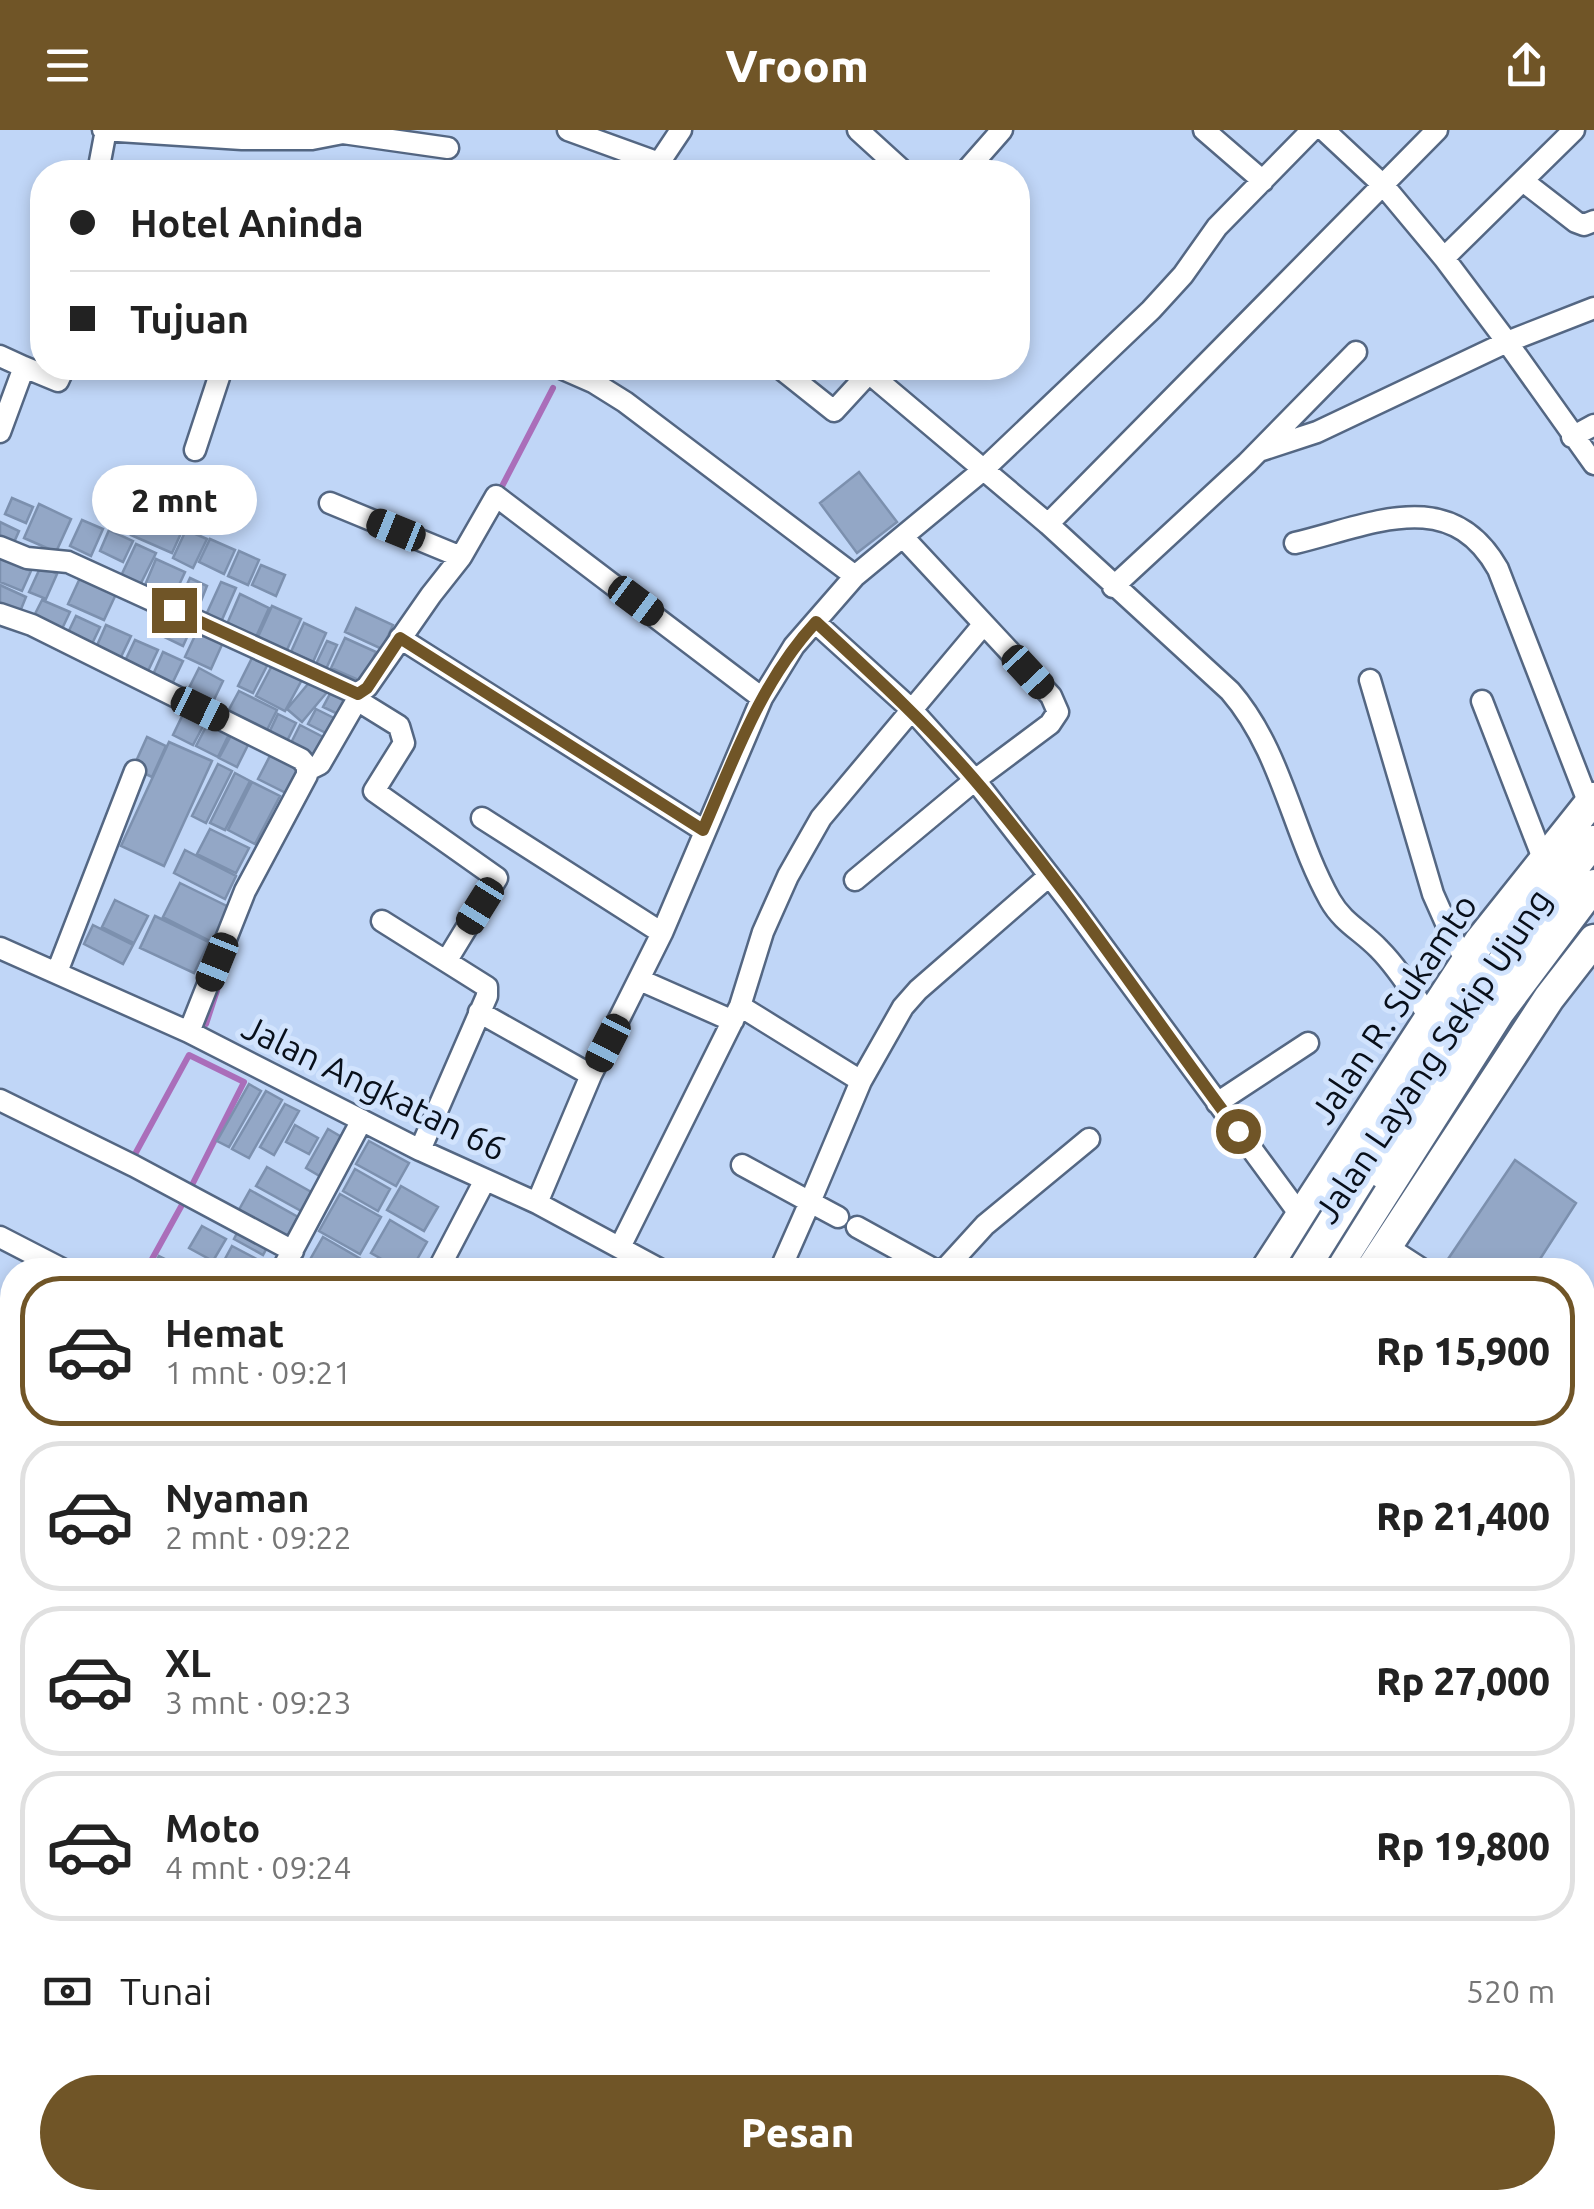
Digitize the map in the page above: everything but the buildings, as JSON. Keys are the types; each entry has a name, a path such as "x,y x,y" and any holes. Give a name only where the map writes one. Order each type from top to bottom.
{"highway":[{"name":"Jalan R. Sukamto","path":"1274,1258 1467,961 1592,801"},
{"name":"Jalan Layang Sekip Ujung","path":"1339,1258 1373,1185 1476,997 1531,919 1594,841"},
{"name":"Jalan Layang Sekip Ujung","path":"1313,1258 1373,1185 1594,885"},
{"path":"1378,1258 1549,998 1593,944"},
{"path":"1299,1219 1301,1248 1316,1258"}],"street":[{"path":"100,160 105,130 242,139 312,139 342,133 448,148"},
{"path":"568,130 637,160"},
{"path":"661,160 681,130"},
{"path":"858,130 891,160"},
{"path":"976,160 1002,130"},
{"path":"1204,130 1263,181"},
{"path":"536,1203 591,1075 662,933 762,698 794,646 855,576 983,470 1152,310 1208,237 1312,130"},
{"path":"1324,130 1384,186 1444,258 1594,464"},
{"path":"1048,524 1437,130"},
{"path":"1444,258 1574,130"},
{"path":"1523,181 1576,222 1584,225 1594,221"},
{"path":"1259,451 1316,432 1507,342 1594,308"},
{"path":"1113,587 1259,451 1356,352"},
{"path":"0,356 30,369"},
{"path":"0,432 24,367"},
{"path":"195,450 218,380"},
{"path":"589,380 625,402 855,576"},
{"path":"795,380 834,411 858,380"},
{"path":"878,380 1048,524 1244,707 1270,754 1328,898 1346,924 1387,959 1430,1018"},
{"path":"1572,436 1594,425"},
{"path":"196,1036 245,891 308,770 320,764 359,696 404,640 503,500 762,698"},
{"path":"330,503 462,557"},
{"path":"1295,542 1426,516 1450,521 1479,539 1498,568 1592,801"},
{"path":"855,880 975,780 1050,724 1058,712 1055,700 903,536"},
{"path":"0,547 27,558 68,562 351,692 398,726 404,742 374,791 498,878 446,960"},
{"path":"0,614 32,625 284,751 301,760 308,770"},
{"path":"816,622 912,710 975,780 1299,1219"},
{"path":"626,1258 737,1013 763,932 788,876 821,818 983,624"},
{"path":"404,640 703,830"},
{"path":"1370,680 1433,894 1467,961"},
{"path":"1482,701 1544,861"},
{"path":"57,972 135,771"},
{"path":"482,818 662,933"},
{"path":"785,1258 861,1082 892,1024 918,990 1049,876"},
{"path":"382,920 487,987 420,1150"},
{"name":"Jalan Angkatan 66","path":"3,956 57,972 196,1036 420,1150 536,1203 626,1258"},
{"path":"640,980 737,1013 861,1082"},
{"path":"479,1012 591,1075"},
{"path":"1217,1103 1308,1043"},
{"path":"0,1100 293,1251"},
{"path":"289,1258 362,1120"},
{"path":"955,1258 985,1225 1089,1138"},
{"path":"742,1165 913,1258"},
{"path":"444,1258 485,1180"},
{"path":"0,1237 41,1258"}],"waterway":[{"path":"498,494 553,388"},
{"path":"206,1024 222,975"},
{"path":"134,1156 189,1055 244,1082 190,1189"},
{"path":"153,1258 183,1203"}],"route":[{"path":"174,610 358,694 367,688 400,638 703,830 780,665 816,622 912,710 975,780 1238,1131"}]}
